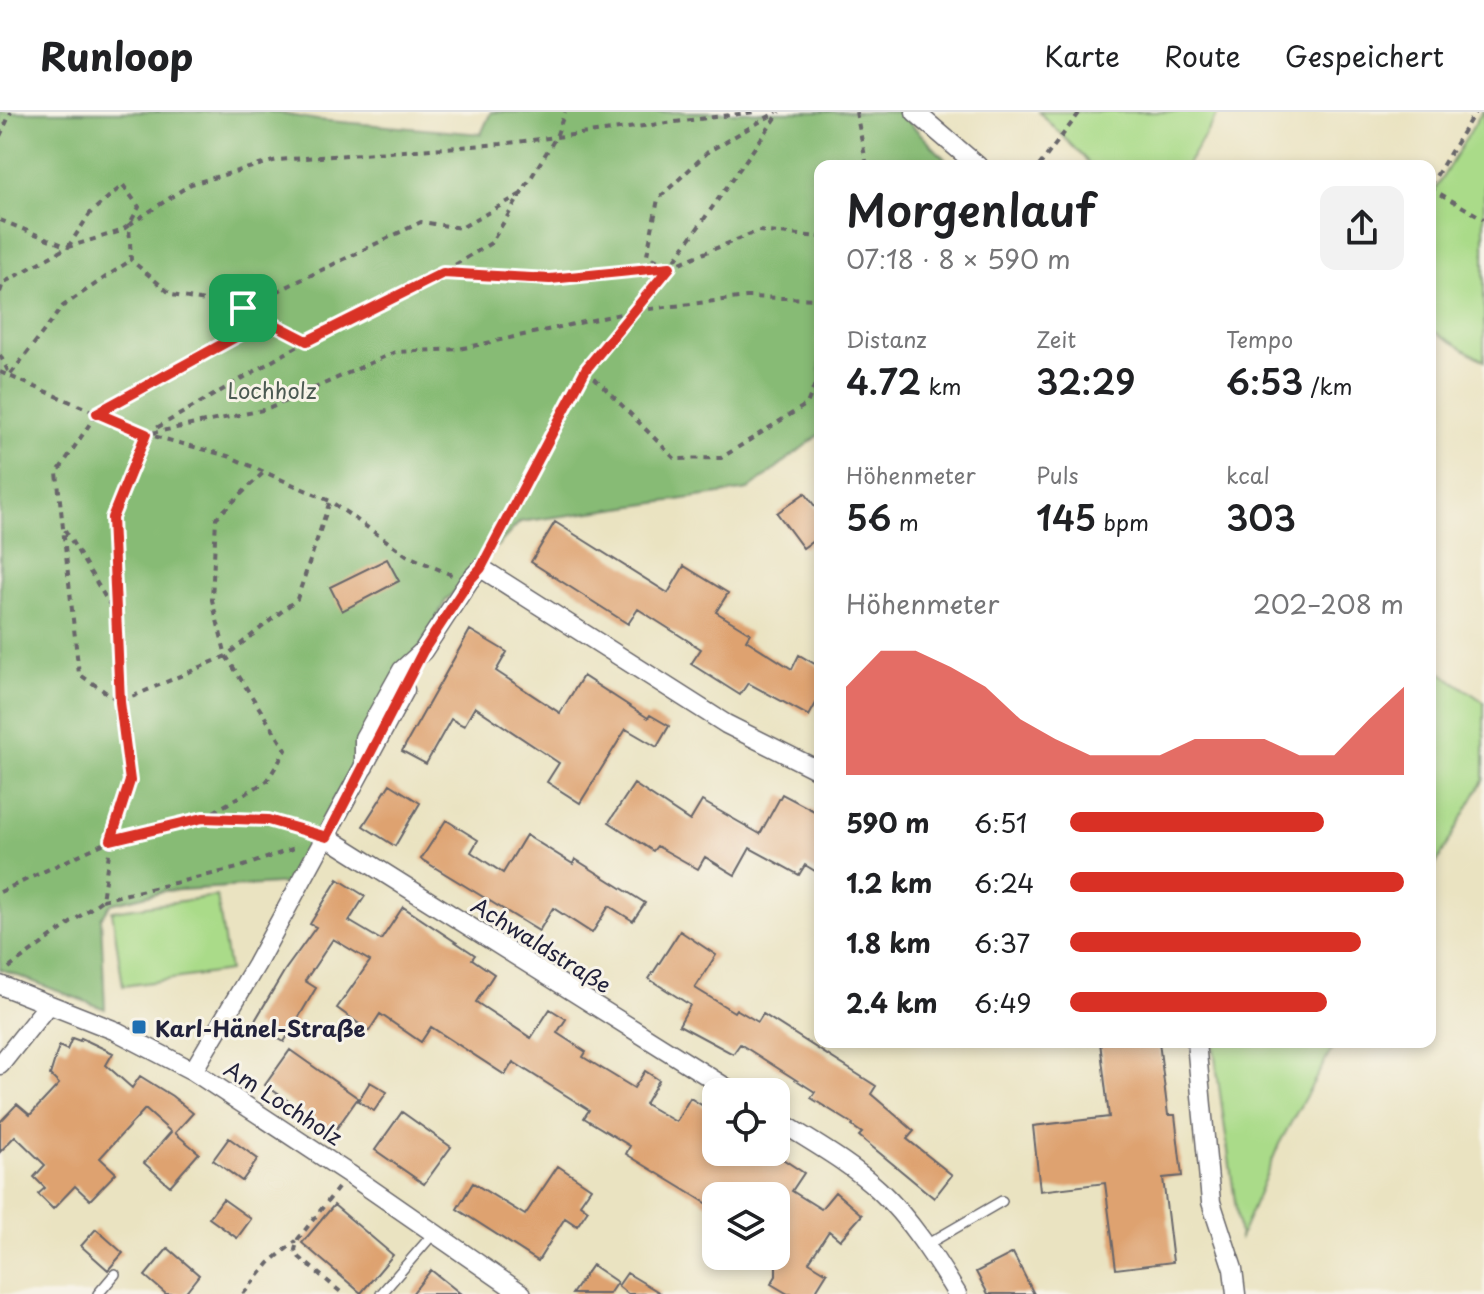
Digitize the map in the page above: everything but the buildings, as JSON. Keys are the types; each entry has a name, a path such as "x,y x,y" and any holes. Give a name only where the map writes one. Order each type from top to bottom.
{"street":[{"path":"915,112 971,160"},
{"path":"193,1071 256,965 364,767 364,738 402,670 423,651 475,574 726,724 814,768"},
{"name":"Achwaldstraße","path":"327,837 711,1078"},
{"name":"Am Lochholz","path":"0,985 116,1031 193,1071 522,1294"},
{"path":"0,1065 47,1006"},
{"path":"1197,1048 1211,1202 1233,1269 1236,1294"},
{"path":"790,1128 879,1190 926,1245 957,1294"}],"lane":[{"path":"926,1245 1002,1201"},
{"path":"381,1294 434,1233"},
{"path":"98,1294 115,1274"}],"path":[{"path":"0,136 11,112"},
{"path":"102,900 111,840 130,781 120,702 112,518 146,434 307,341 443,273 491,243 556,137 565,112"},
{"path":"0,292 3,283 68,247 121,231 191,184 277,160 501,144 755,112"},
{"path":"670,267 647,255 658,199 709,151 779,112"},
{"path":"0,372 146,434 228,456 330,501 408,556 475,574 586,369 670,267 779,112"},
{"path":"856,112 866,160"},
{"path":"1044,160 1080,112"},
{"path":"1436,177 1475,112"},
{"path":"68,247 91,212 123,185 139,207 129,225 131,260 172,295 243,308 307,341"},
{"path":"1436,191 1484,219"},
{"path":"243,308 421,222 461,228 521,194"},
{"path":"0,220 68,247"},
{"path":"443,273 550,279 670,267 758,231 814,236"},
{"path":"10,375 63,306 131,260"},
{"path":"146,434 268,409 395,352 459,349 634,311 746,297 814,299"},
{"path":"120,702 79,674 57,473 97,413 241,334 243,308"},
{"path":"0,355 10,375"},
{"path":"586,369 675,459 721,458 807,404 814,387"},
{"path":"203,818 267,781 286,750 226,656 212,600 216,518 264,472"},
{"path":"120,702 226,656 297,599 330,501"},
{"path":"63,526 117,617"},
{"path":"0,892 111,840 203,818 268,820 327,837"},
{"path":"0,974 102,900 238,868 327,837"},
{"path":"243,1294 269,1263 298,1239 349,1174"},
{"path":"298,1239 295,1250 299,1257 343,1294"}],"green space":[{"name":"Lochholz","path":"0,112 272,112 317,120 481,134 491,112 899,112 946,160 814,160 814,439 748,490 520,522 446,600 292,883 164,891 111,904 101,918 105,1009 0,969"},
{"path":"1039,112 1219,112 1190,160 1086,160"},
{"path":"1484,112 1484,361 1436,333 1436,188"},
{"path":"1436,669 1484,702 1484,779 1436,864"},
{"path":"217,896 229,971 123,986 112,911"},
{"path":"1214,1048 1333,1048 1279,1144 1240,1238"}],"place":[{"name":"Karl-Hänel-Straße","path":"139,1027"}],"route":[{"path":"670,267 586,369 481,568 423,651 327,837 268,820 203,818 111,840 130,781 120,702 112,518 146,434 97,413 241,334 243,308 307,341 443,273 550,279 670,267"}]}
